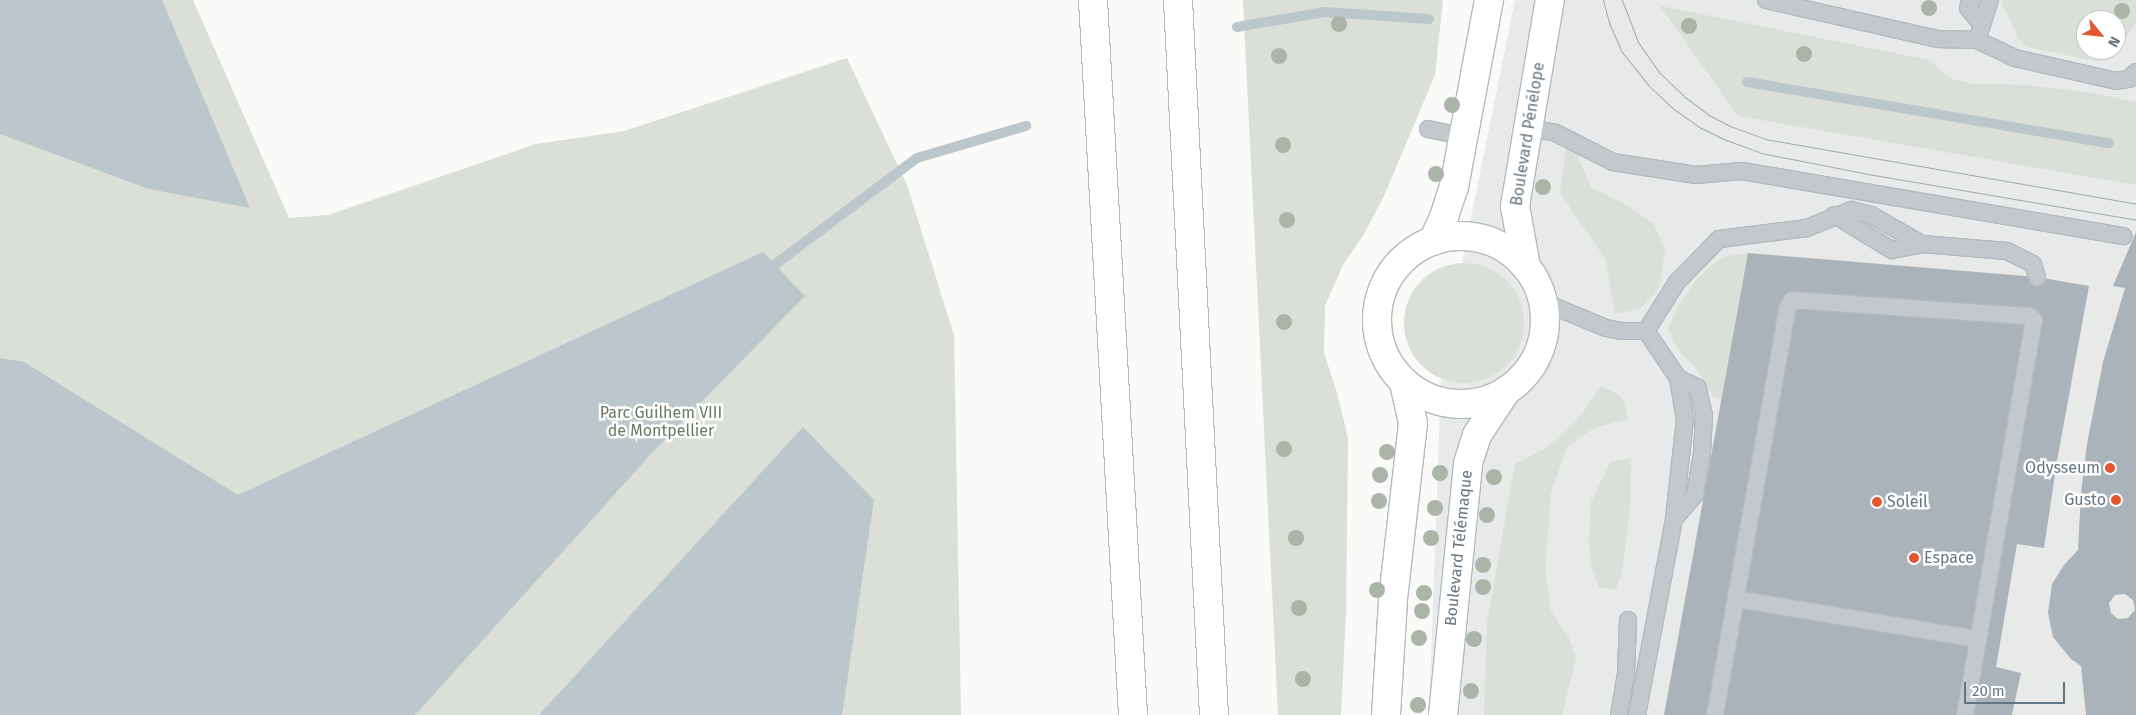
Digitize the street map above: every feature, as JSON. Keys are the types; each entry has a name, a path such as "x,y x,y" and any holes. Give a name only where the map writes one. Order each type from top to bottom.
{"main road":[{"path":"1093,0 1133,715"},
{"path":"1178,0 1214,715"},
{"path":"1433,241 1454,188 1462,136 1489,0"},
{"name":"Boulevard Pénélope","path":"1526,267 1515,206 1526,132 1552,2"},
{"path":"1458,236 1484,239 1507,250 1526,267 1536,284 1543,302 1545,319 1539,353 1525,374 1506,391 1481,402 1454,404 1427,398 1404,383 1389,364 1379,341 1377,317 1382,292 1394,270 1411,253 1433,241 1458,236"},
{"path":"1386,715 1392,599 1413,423 1404,383"},
{"name":"Boulevard Télémaque","path":"1443,715 1468,463 1477,435 1506,391"}],"lane":[{"path":"1766,0 1937,39 1979,32"},
{"path":"1979,32 1990,0"},
{"path":"1966,3 1979,32 2015,58 2116,81 2129,79 2136,72"},
{"path":"1428,129 1462,136"},
{"path":"1526,132 1541,130 1556,133 1613,162 1696,175 1742,171 2124,236"},
{"path":"1646,331 1677,282 1719,239 1807,228 1834,215 1851,210 1871,215 1922,244 2007,251 2033,264 2037,277"},
{"path":"1715,715 1787,309 1792,300 2029,316 2034,320 1965,715"},
{"path":"1543,302 1606,328 1622,331 1646,331"},
{"path":"1637,715 1674,518 1685,420 1678,378 1646,331"},
{"path":"1736,599 1978,639"},
{"path":"1619,715 1626,673 1628,620"}],"shaded area":[{"path":"0,0 162,0 250,208 149,189 0,134"},
{"path":"1515,0 2136,0 2136,715 1429,715 1441,378 1453,382 1475,263 1462,263"},
{"path":"763,252 805,296 651,454 415,715 0,715 0,358 24,362 238,495"},
{"path":"803,427 874,500 842,715 539,715"}],"green space":[{"name":"Parc Guilhem VIII de Montpellier","path":"0,0 193,0 289,218 328,215 536,144 624,131 847,58 907,185 954,335 961,715 0,715"},
{"path":"1243,0 1443,0 1435,75 1384,196 1364,234 1343,265 1325,306 1324,353 1337,393 1348,438 1346,612 1341,715 1278,715"},
{"path":"2003,0 2136,0 2136,23 2126,37 2126,10 2076,10 2076,57 2026,47 2018,38 2007,13 2001,5"},
{"path":"1660,6 1929,60 1949,78 1974,84 2028,85 2092,93 2136,102 2136,185 1738,116"},
{"path":"1566,147 1574,148 1591,187 1625,204 1654,224 1665,250 1659,288 1640,309 1615,314 1606,260 1560,193"},
{"path":"1748,253 1721,401 1713,396 1694,365 1680,353 1668,330 1676,309 1698,278 1722,257"},
{"path":"1464,263 1476,264 1487,268 1497,273 1506,281 1514,290 1519,300 1523,311 1523,335 1519,346 1514,356 1506,365 1497,373 1487,378 1476,382 1464,383 1452,382 1441,378 1431,373 1422,365 1414,356 1409,346 1405,335 1404,323 1405,311 1409,300 1414,290 1422,281 1431,273 1441,268 1452,264"},
{"path":"1601,386 1616,393 1624,401 1628,419 1594,428 1567,447 1551,493 1545,570 1551,611 1569,638 1576,658 1562,715 1484,715 1487,624 1515,464 1544,449 1563,434 1580,417"},
{"path":"1631,459 1630,508 1622,572 1616,589 1599,588 1592,567 1589,542 1591,502 1611,461"}],"building":[{"name":"Odysseum","path":"2136,232 2136,715 2086,715 2081,666 2071,659 2053,637 2048,613 2052,584 2064,565 2078,550 2081,493 2087,444 2103,362 2125,288 2113,286","holes":["2125,594 2133,600 2135,610 2128,618 2118,619 2111,613 2109,603 2115,595"]},
{"name":"Espace","path":"1748,253 2037,277 2089,286 2057,461 2044,548 2017,544 1996,667 2021,673 2012,715 1664,715"}],"waterway":[{"path":"1237,27 1325,12 1429,19"},
{"path":"1747,82 2109,143"},
{"path":"773,266 917,158 1026,126"}],"tram line":[{"path":"1603,0 1609,23 1622,52 1649,86 1675,110 1701,128 1726,140 1761,153 1868,174 2136,220"},
{"path":"1622,0 1638,42 1660,73 1685,97 1709,115 1730,126 1765,139 2136,204"}],"place":[{"name":"Odysseum","path":"2110,468"},
{"name":"Gusto","path":"2116,500"},
{"name":"Soleil","path":"1877,502"},
{"name":"Espace","path":"1914,558"}]}
